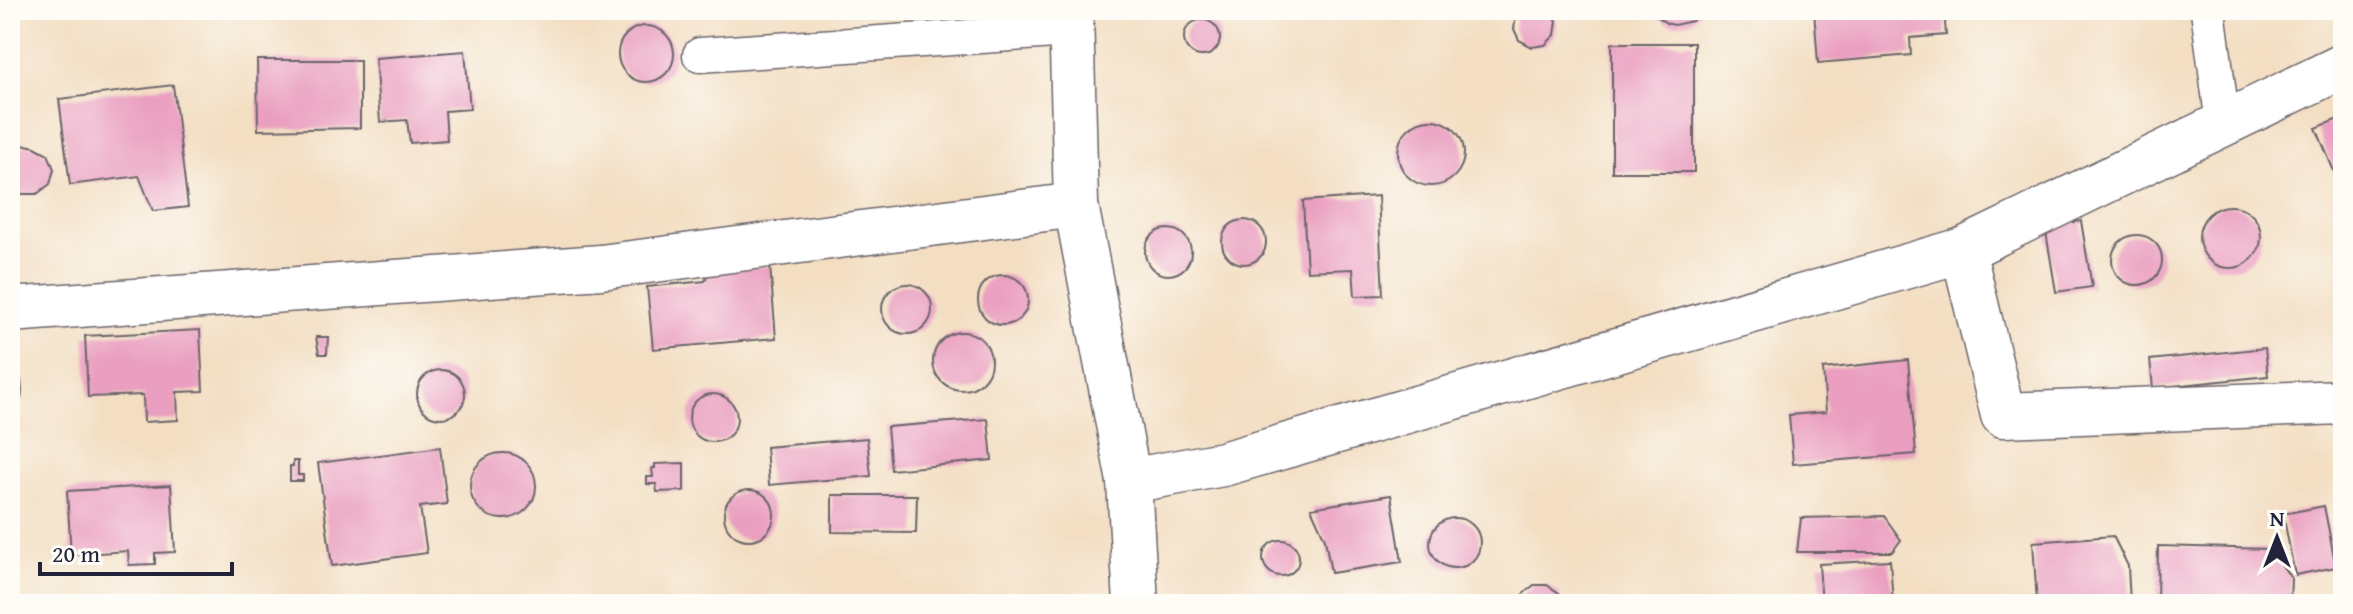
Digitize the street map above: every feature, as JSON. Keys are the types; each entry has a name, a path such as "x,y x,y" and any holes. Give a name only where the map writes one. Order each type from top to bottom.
{"street":[{"path":"1071,20 1076,205 1129,481 1136,604"},
{"path":"1129,481 1223,464 1963,250 2343,66"},
{"path":"10,310 601,267 1076,205"},
{"path":"1963,250 2003,415 2343,402"}],"lane":[{"path":"2208,10 2223,124"},
{"path":"700,55 1071,20"}],"building":[{"path":"1521,10 1551,10 1557,21 1555,35 1545,45 1532,47 1519,40 1514,29 1516,15"},
{"path":"1650,10 1701,10 1692,21 1674,25 1666,23"},
{"path":"1814,10 1944,10 1946,35 1910,38 1911,55 1818,63"},
{"path":"1202,20 1215,25 1220,38 1215,51 1202,56 1189,51 1184,38 1189,25"},
{"path":"646,26 666,34 674,54 666,74 646,82 626,74 618,54 626,34"},
{"path":"1612,43 1694,43 1694,172 1612,172"},
{"path":"465,51 470,109 445,111 447,140 410,143 407,120 380,122 375,58"},
{"path":"257,60 360,60 360,128 258,130"},
{"path":"173,85 188,207 153,211 139,176 70,185 59,99"},
{"path":"2343,117 2343,193 2316,128"},
{"path":"1437,120 1455,129 1462,140 1462,166 1455,177 1444,184 1425,186 1407,177 1400,166 1398,147 1407,129 1418,122"},
{"path":"26,145 48,154 54,169 50,184 37,194 21,194 10,186 10,155"},
{"path":"1378,196 1383,295 1355,296 1353,269 1307,271 1303,201"},
{"path":"2224,206 2236,206 2252,215 2259,225 2259,249 2252,259 2236,268 2224,268 2204,254 2199,243 2199,231 2213,211"},
{"path":"1244,220 1259,227 1266,242 1259,257 1244,264 1229,257 1222,242 1229,227"},
{"path":"2081,221 2092,287 2056,292 2045,226"},
{"path":"1168,229 1185,235 1191,252 1185,269 1168,275 1151,269 1145,252 1151,235"},
{"path":"2137,235 2154,243 2162,260 2154,277 2137,285 2120,277 2112,260 2120,243"},
{"path":"770,266 776,338 653,349 647,287 705,281 709,271"},
{"path":"1003,275 1021,282 1028,300 1021,318 1003,325 985,318 978,300 985,282"},
{"path":"907,284 925,291 932,309 925,327 907,334 889,327 882,309 889,291"},
{"path":"200,330 203,391 177,392 178,420 144,422 143,395 88,397 85,336"},
{"path":"962,332 973,334 982,341 989,350 989,372 982,381 973,388 962,390 951,388 942,381 935,372 933,361 935,350 942,341 951,334"},
{"path":"316,337 328,337 327,354 319,354"},
{"path":"2265,348 2268,376 2153,388 2150,360"},
{"path":"1908,360 1916,454 1793,464 1789,415 1826,412 1823,369"},
{"path":"10,366 21,381 22,391 21,399 10,412"},
{"path":"441,370 458,377 465,394 458,411 441,418 424,411 417,394 424,377"},
{"path":"713,394 730,401 737,418 730,435 713,442 696,435 689,418 696,401"},
{"path":"988,419 992,460 891,470 887,427"},
{"path":"867,438 871,476 769,485 766,447"},
{"path":"440,447 447,504 420,507 427,553 332,566 318,463"},
{"path":"503,453 516,456 526,463 533,473 536,486 533,499 526,509 516,516 503,519 490,516 480,509 473,499 470,486 473,473 480,463 490,456"},
{"path":"293,461 298,461 298,475 303,475 303,481 290,481"},
{"path":"684,463 684,491 657,492 656,484 647,484 647,477 653,477 655,464"},
{"path":"171,485 175,552 155,553 155,564 129,565 128,551 71,555 67,491"},
{"path":"749,490 767,497 774,515 767,533 749,540 731,533 724,515 731,497"},
{"path":"832,495 917,495 916,533 832,532"},
{"path":"1391,495 1402,562 1331,573 1325,539 1311,508"},
{"path":"2324,506 2336,567 2295,575 2283,514"},
{"path":"1884,516 1901,540 1892,552 1797,552 1801,518"},
{"path":"1455,518 1473,525 1480,543 1473,561 1455,568 1437,561 1430,543 1437,525"},
{"path":"2113,536 2128,566 2130,604 2037,604 2033,542"},
{"path":"1281,540 1294,545 1299,558 1294,571 1281,576 1268,571 1263,558 1268,545"},
{"path":"2158,546 2270,549 2291,578 2290,604 2157,604"},
{"path":"1890,560 1893,604 1822,604 1819,564"},
{"path":"1534,585 1547,585 1559,593 1563,604 1520,604 1523,594"}]}
